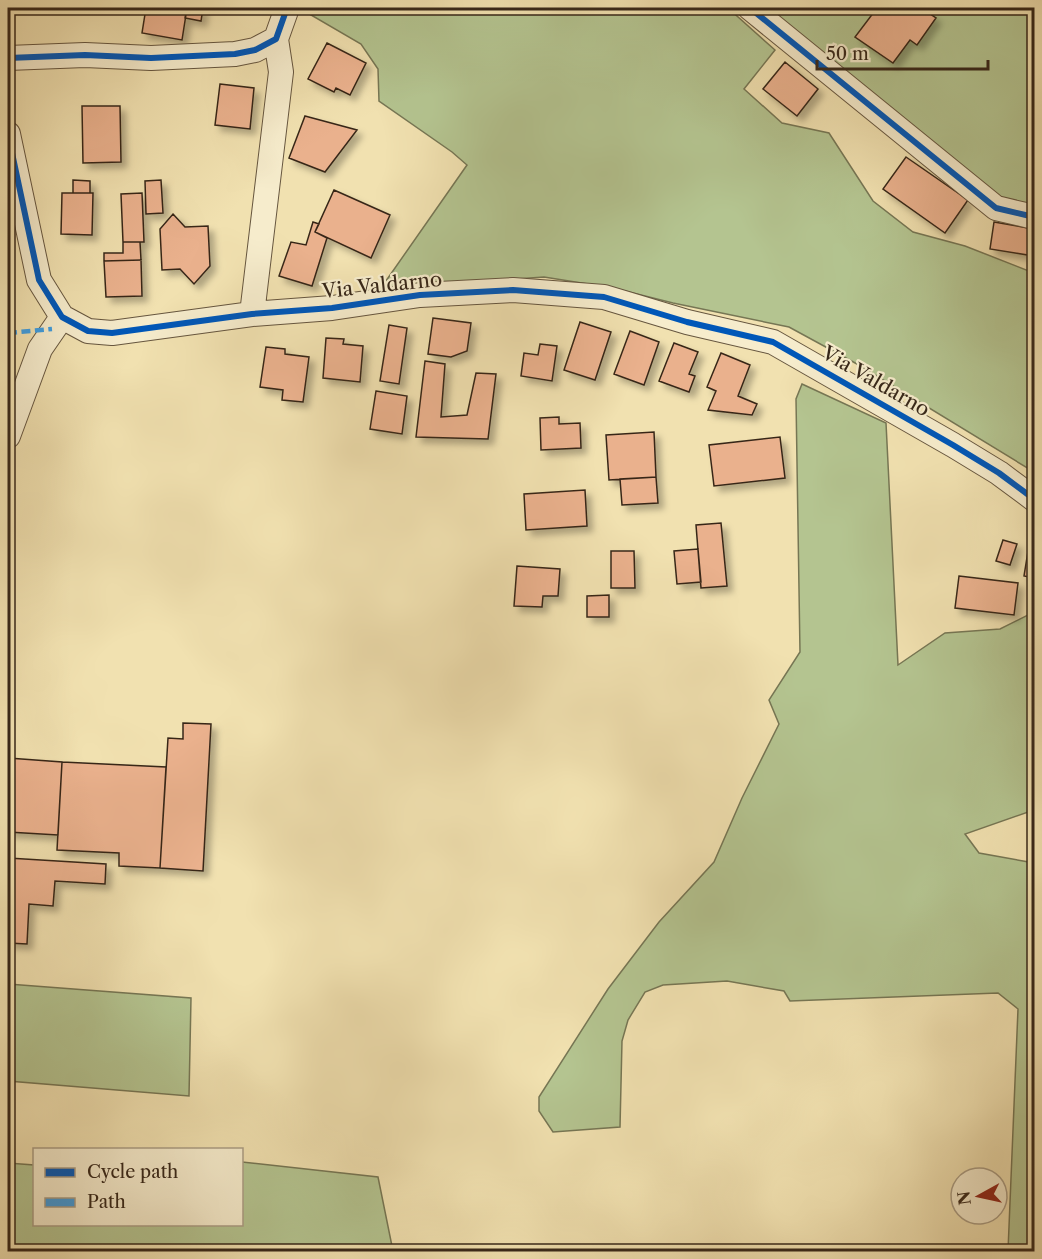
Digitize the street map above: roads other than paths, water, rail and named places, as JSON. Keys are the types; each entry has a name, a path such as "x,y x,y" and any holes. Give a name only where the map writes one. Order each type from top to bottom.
{"street":[{"path":"252,314 281,72 276,39 287,8"},
{"path":"750,8 996,208 1035,217"},
{"path":"8,58 85,55 151,58 235,54 255,50 276,39"},
{"path":"8,134 39,280 62,317 40,349 8,436"},
{"name":"Via Valdarno","path":"62,317 88,331 112,333 252,314 332,308 420,295 513,290 604,297 687,322 773,342 953,445 999,473 1035,499"}]}
